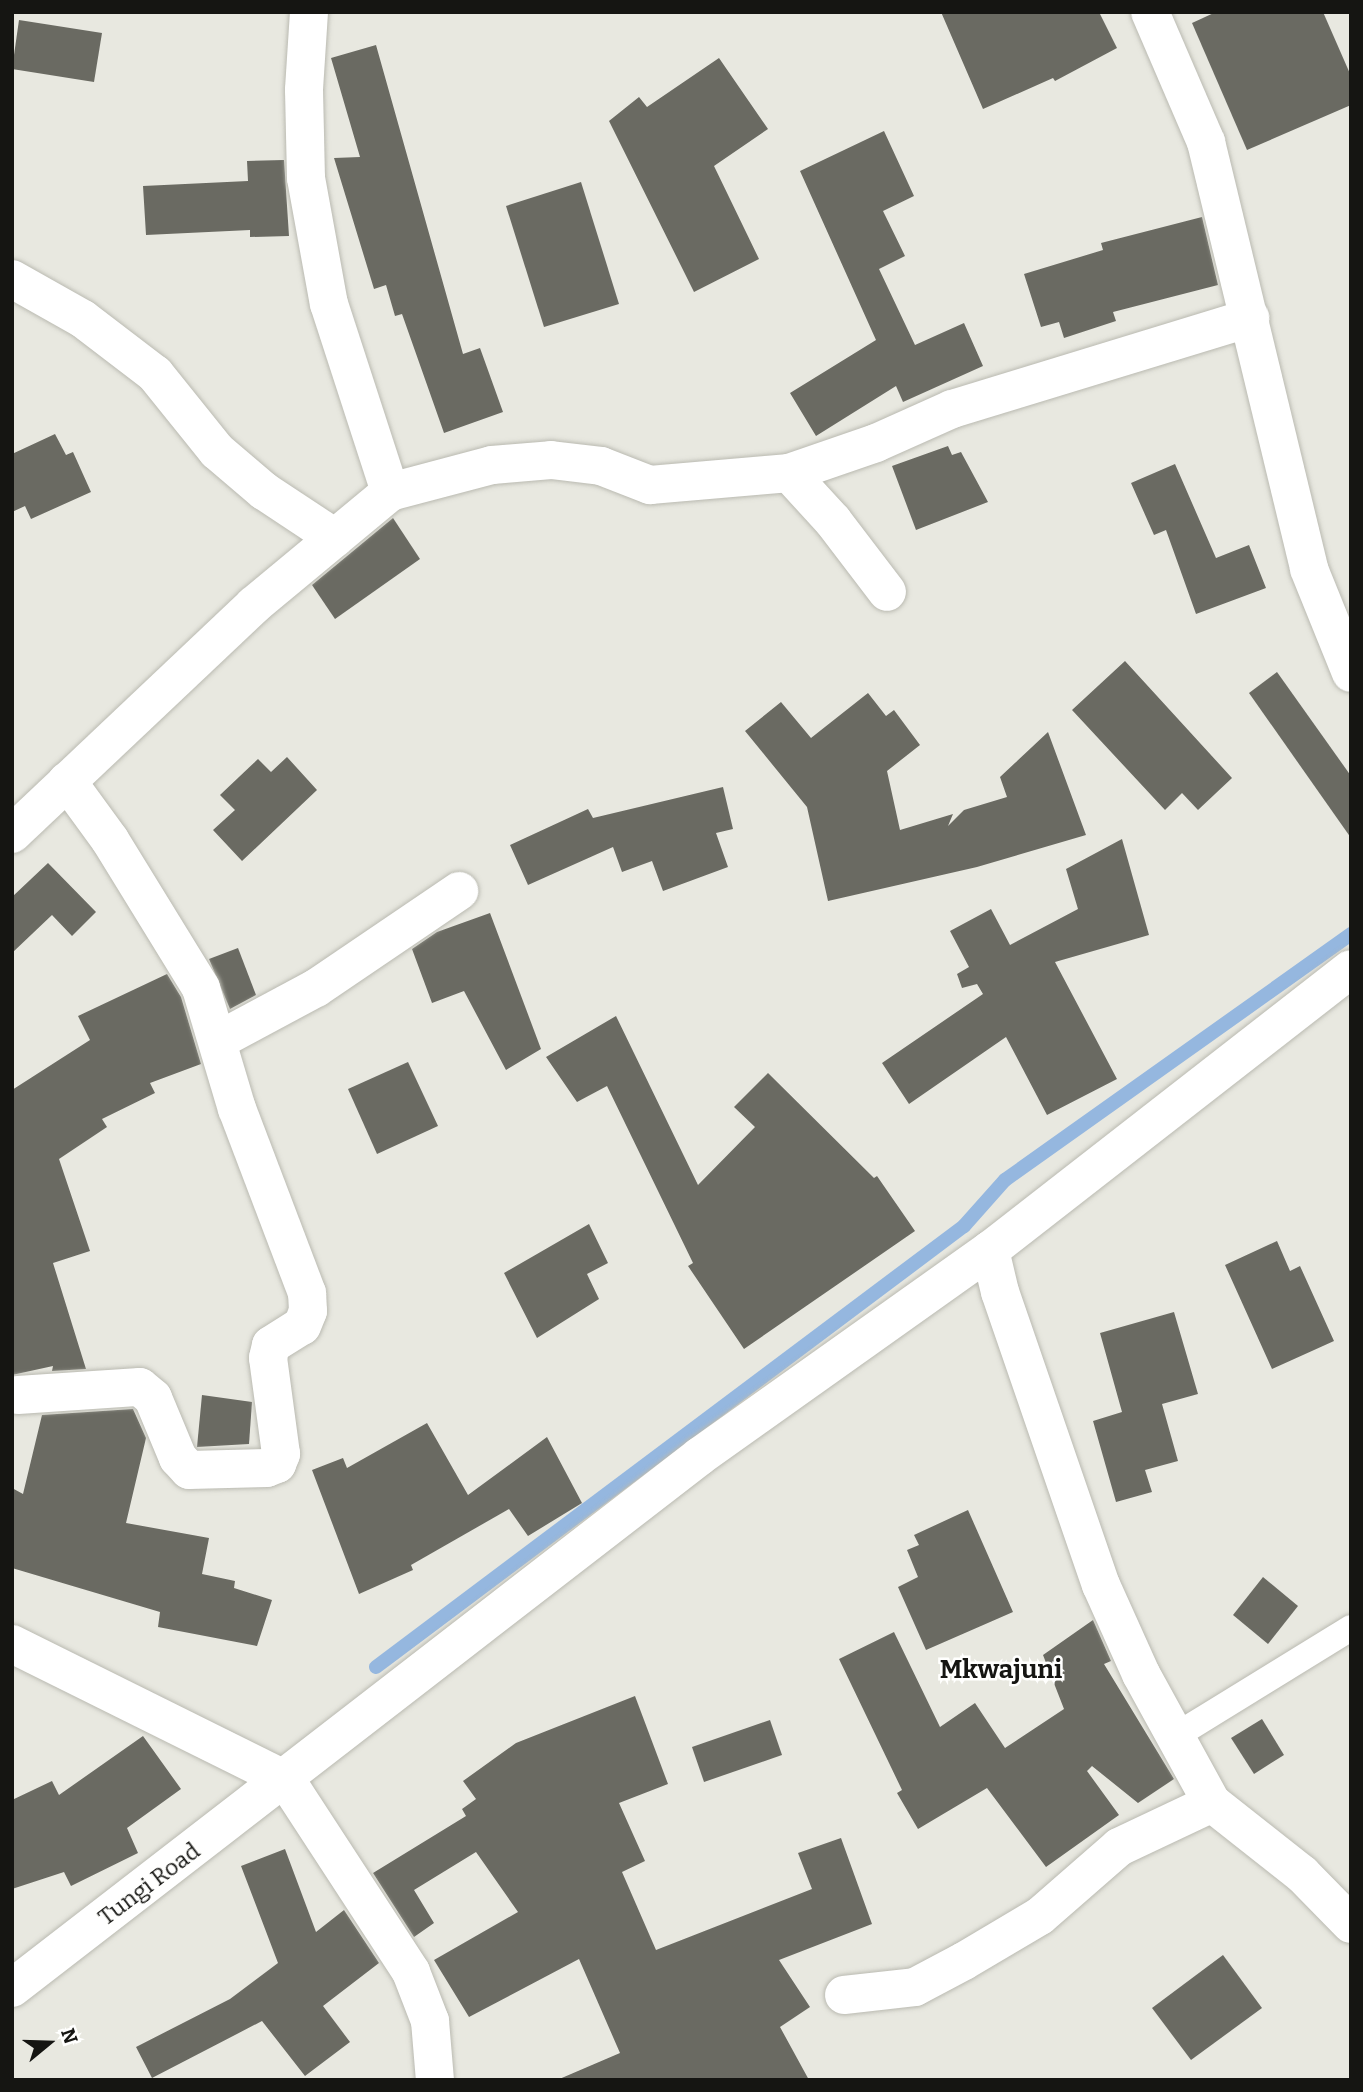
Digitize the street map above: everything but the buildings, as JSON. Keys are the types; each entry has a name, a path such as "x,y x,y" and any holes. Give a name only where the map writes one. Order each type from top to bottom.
{"street":[{"path":"309,12 304,90 306,178 329,304 390,492"},
{"path":"1150,12 1206,142 1309,569 1351,673"},
{"path":"12,279 83,319 155,374 217,451 264,491 335,538"},
{"path":"12,834 254,605 390,492 492,465 551,460 601,466 650,485 789,473 876,443 952,409 1250,318"},
{"path":"789,473 833,521 887,592"},
{"path":"18,1395 140,1387 153,1398 178,1458 189,1470 277,1464 281,1454 268,1358 271,1345 302,1326 307,1293 237,1109 219,1040 201,988 110,840 67,781"},
{"path":"219,1040 316,988 458,891"},
{"name":"Tungi Road","path":"12,1988 286,1780 700,1456 990,1250 1351,968"},
{"path":"990,1250 1000,1292 1101,1584 1141,1674 1177,1735 1212,1803 1301,1874 1351,1924"},
{"path":"12,1644 286,1780 411,1972 430,2021 435,2080"},
{"path":"844,1995 915,1987 952,1968 1041,1916 1119,1847 1212,1803"}],"lane":[{"path":"1177,1735 1351,1628"}],"waterway":[{"path":"376,1667 964,1226 1005,1180 1351,934"}],"district":[{"name":"Mkwajuni","path":"1001,1670"}]}
